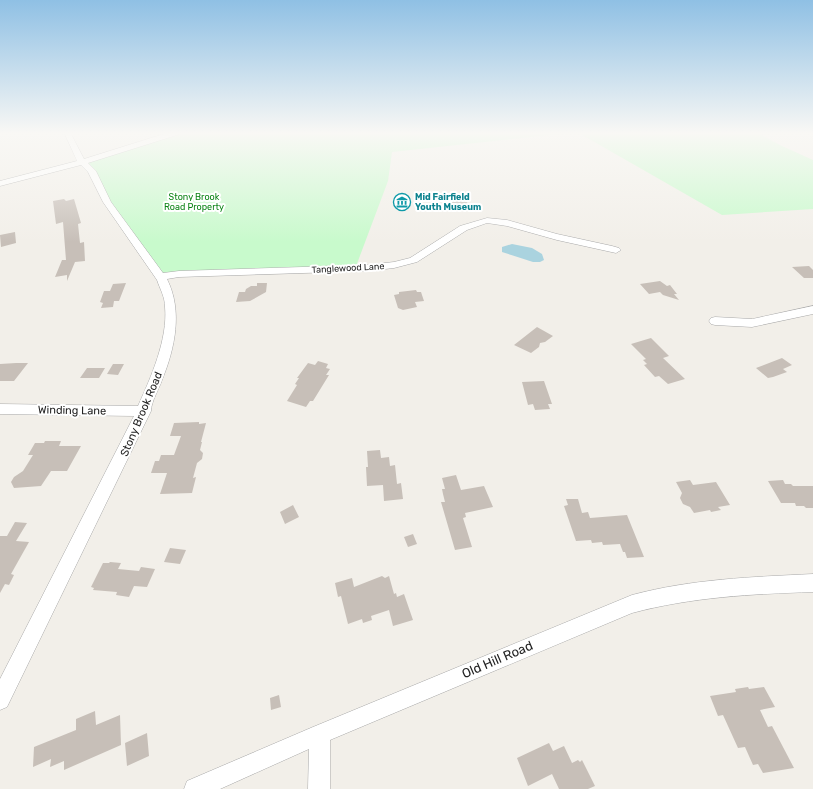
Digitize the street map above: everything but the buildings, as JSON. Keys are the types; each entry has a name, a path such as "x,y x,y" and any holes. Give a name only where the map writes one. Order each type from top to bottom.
{"street":[{"path":"0,184 58,169"},
{"name":"Stony Brook Road","path":"0,700 144,411 158,375 170,332 171,307 168,294 160,277 135,240 109,206 90,169"},
{"name":"Tanglewood Lane","path":"160,277 179,274 367,268 396,264 419,257 462,229 485,220 502,222 557,237 597,244 616,250"},
{"path":"714,321 752,323 813,310"},
{"name":"Winding Lane","path":"0,409 144,411"},
{"name":"Old Hill Road","path":"195,789 320,734 632,604 672,594 706,589 813,583"},
{"path":"319,789 320,734"}],"green space":[{"name":"Stony Brook Road Property","path":"88,169 390,169 388,181 355,269 160,275 117,217"},
{"path":"641,169 813,169 813,209 722,215"}],"water":[{"path":"512,244 532,248 542,254 544,260 540,262 533,262 502,252 502,247"}],"place":[{"name":"Mid Fairfield Youth Museum","path":"402,202"}]}
